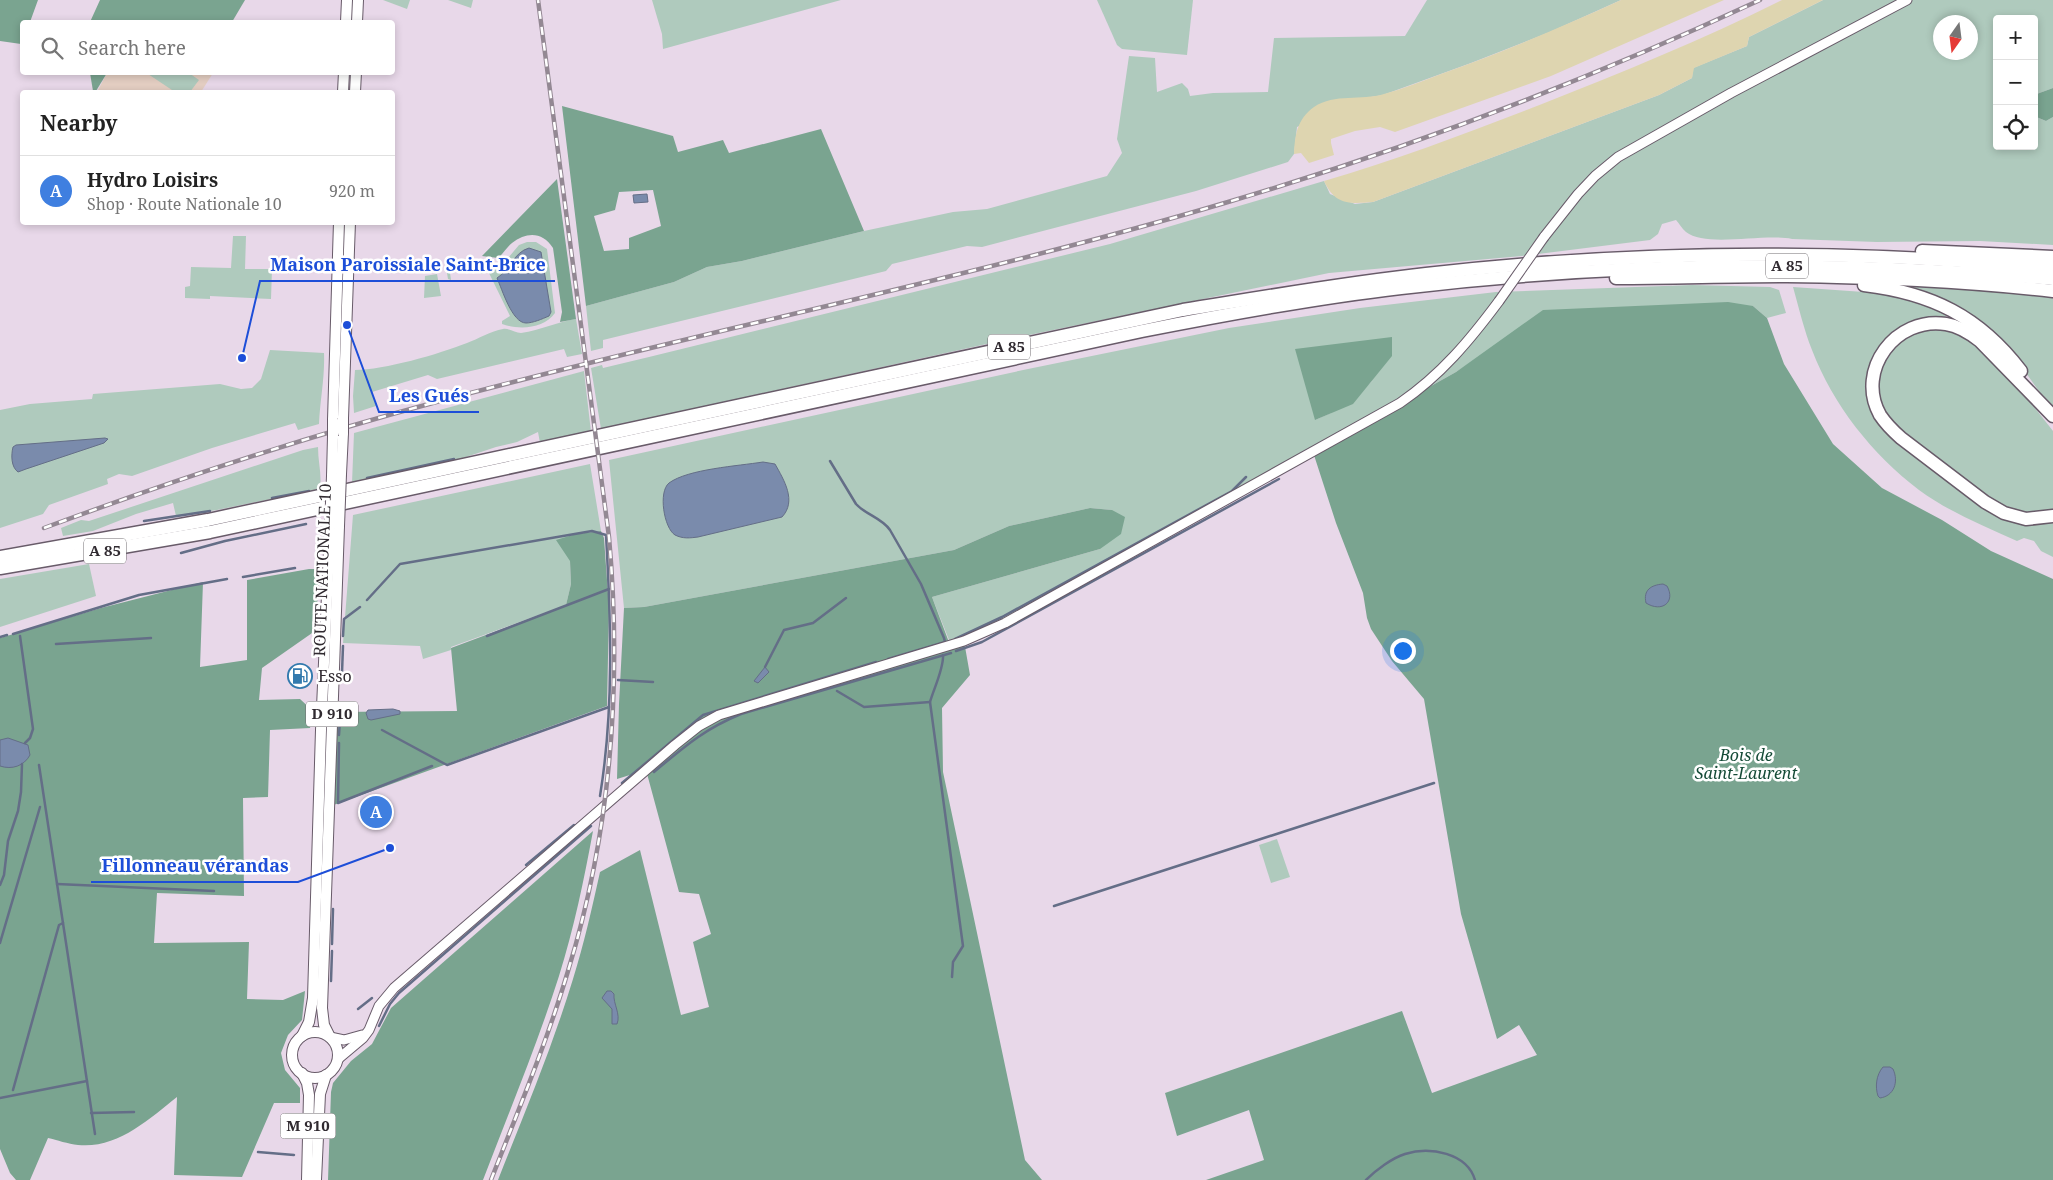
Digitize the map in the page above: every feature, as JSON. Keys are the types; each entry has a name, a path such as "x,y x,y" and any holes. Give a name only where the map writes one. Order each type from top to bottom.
{"highway":[{"path":"1820,255 1911,250 2053,256"},
{"name":"A 85","path":"0,557 208,520 1083,331 1183,310 1282,294 1418,275 1545,263 1681,256 1820,255 1935,259 2053,268"},
{"name":"A 85","path":"0,568 210,532 1142,330 1341,296 1520,276 1630,269 1777,266 1924,270 2053,279"},
{"path":"1520,276 1652,278 1787,276 1954,282 2053,291"},
{"path":"1787,276 1891,288 1925,297 1952,309 1977,326 1998,344 2018,367 2053,416"},
{"path":"2053,416 1980,341 1965,331 1948,324 1923,324 1901,333 1881,354 1874,372 1873,382 1877,408 1889,427 1901,438 1985,502 2004,514 2026,518 2053,516"}],"main road":[{"path":"346,20 347,0"},
{"path":"357,20 358,0"},
{"path":"367,1033 348,1040 316,1032 302,1036 294,1047 292,1054 297,1068 302,1074 314,1078 326,1075 332,1071 338,1059 367,1033 379,1006 394,988 699,726 732,711 840,680 964,641 1005,622 1396,406 1446,366 1470,339 1544,237 1578,194 1595,176 1618,157 1731,93 1907,0"},
{"path":"343,90 344,75"},
{"path":"355,90 356,75"},
{"name":"ROUTE NATIONALE 10","path":"330,1037 324,1025 322,1008 338,434 339,225"},
{"name":"ROUTE NATIONALE 10","path":"338,419 350,225"},
{"name":"ROUTE NATIONALE 10","path":"302,1036 308,1022 312,998 321,730 335,527"},
{"path":"330,1037 338,1048 338,1059"},
{"name":"M 910","path":"302,1074 307,1083 309,1095 307,1180"},
{"name":"M 910","path":"316,1180 321,1089 326,1075"}],"shaded area":[{"path":"106,75 212,75 202,90 98,90"}],"green space":[{"path":"0,0 38,0 31,20 20,20 20,44 0,41"},
{"path":"100,0 245,0 233,20 91,20"},
{"path":"383,0 410,0 407,9"},
{"path":"448,0 473,0 471,8"},
{"path":"652,0 841,0 663,49 662,34"},
{"path":"1097,0 1193,0 1187,55 1122,49 1117,45"},
{"path":"1427,0 1621,0 1550,32 1471,63 1383,95 1365,98 1297,127 1294,154 1288,162 1196,191 982,247 967,246 892,264 886,271 603,340 603,348 591,351 586,306 674,282 707,267 742,261 864,231 953,212 987,209 1107,176 1122,153 1117,139 1129,56 1155,58 1157,92 1182,83 1188,89 1190,96 1213,93 1268,92 1274,38 1405,36"},
{"path":"1823,0 2053,0 2053,88 2038,94 2038,15 1993,15 1993,150 2038,150 2038,118 2046,121 2053,117 2053,245 1980,241 1877,242 1780,238 1721,240 1695,237 1686,232 1676,220 1662,224 1658,234 1650,240 1522,256 1329,273 1005,340 601,429 591,368 602,365 603,368 1110,244 1324,181 1330,194 1355,204 1373,202 1659,95 1692,78 1693,68 1747,46 1749,37"},
{"path":"90,75 106,75 97,90 93,90"},
{"path":"150,75 192,75 199,80 192,90 172,90"},
{"path":"2053,88 2053,117 2046,121 2038,118 2038,94"},
{"path":"562,106 673,136 678,152 723,140 729,153 821,129 864,231 742,261 707,267 674,282 586,306","holes":["653,190 661,226 629,238 629,249 604,251 594,216 615,210 619,192"]},
{"path":"557,179 576,319 560,322 562,312 553,248 549,243 540,236 523,236 512,243 498,258 482,256"},
{"path":"233,236 246,236 245,269 272,269 271,299 210,296 210,299 185,298 185,287 190,286 191,267 231,268"},
{"path":"527,242 536,242 547,249 555,313 538,325 516,327 502,324 502,321 510,316 488,271 481,274 479,267 450,273 451,280 448,279 447,273 449,269 487,262 503,264 519,245"},
{"path":"437,274 441,296 424,298 425,276"},
{"path":"1889,283 2053,297 2053,411 2026,373 1990,334"},
{"path":"1692,285 1770,287 1779,290 1786,313 1767,318 1753,306 1488,351 1456,372 1005,623 951,645 932,597 1100,549 1112,510 1090,508 1009,526 954,550 644,607 624,608 609,460 1028,369 1229,328 1360,308 1496,292","holes":["1374,380 1331,413 1315,420"]},
{"path":"1793,287 1892,294 1941,309 1946,315 1945,319 1888,338 1872,405 1995,513 2053,519 2053,557 2041,551 2034,541 2024,538 2017,541 1942,505 1919,490 1885,461 1856,427 1831,390 1809,342"},
{"name":"Bois de Saint-Laurent","path":"1728,302 1753,306 1767,318 1784,364 1833,444 1882,488 1942,520 1991,551 2053,579 2053,1180 1206,1180 1264,1160 1249,1110 1177,1136 1165,1093 1402,1011 1432,1093 1537,1055 1519,1025 1497,1039 1461,914 1424,699 1392,661 1371,629 1367,618 1363,593 1336,523 1313,452 1456,372 1543,310"},
{"path":"576,319 582,354 567,357 564,349 437,379 428,375 372,392 376,406 354,413 355,370 381,367 427,356 498,330 505,329 521,333"},
{"path":"1944,329 1967,337 2012,379 2053,431 2053,511 2025,514 1999,505 1901,433 1885,412 1878,386 1880,369 1888,353 1908,336 1925,330"},
{"path":"1392,337 1392,356 1353,404 1315,420 1295,349"},
{"path":"270,350 324,353 319,424 298,430 295,423 212,448 132,476 119,474 107,479 108,484 49,505 43,514 0,528 0,410 30,404 92,399 93,394 220,384 241,389 252,388 261,379"},
{"path":"584,371 591,432 540,443 538,432 517,442 451,462 352,483 354,433"},
{"path":"318,447 321,478 320,489 217,510 176,516 173,503 136,514 93,531 63,536 61,528 81,520 89,521 303,450"},
{"path":"590,464 601,531 576,534 570,561 571,584 566,605 423,659 420,646 343,643 353,515"},
{"path":"1090,508 1112,510 1125,517 1121,534 1100,549 932,597 950,645 964,641 970,675 942,708 943,772 1025,1160 1042,1180 498,1180 565,1005 577,966 600,872 640,850 681,1015 709,1007 693,942 711,934 699,894 679,892 646,770 617,779 624,608 644,607 954,550 1009,526"},
{"path":"601,531 604,538 609,608 607,706 328,807 332,712 457,711 451,648 566,605 571,584 570,561 556,540 576,534"},
{"path":"89,564 96,596 0,627 0,579"},
{"path":"309,569 320,569 315,631 262,668 259,700 300,699 314,712 310,728 270,730 268,797 243,798 244,896 157,893 154,943 249,942 247,999 283,1000 305,991 302,1020 288,1035 281,1053 285,1070 300,1088 300,1103 274,1103 242,1177 174,1175 177,1097 155,1115 119,1138 92,1145 78,1145 48,1138 30,1180 16,1180 10,1173 0,1149 0,638 101,608 203,582 200,667 247,660 247,580"},
{"path":"593,831 578,904 559,976 532,1053 483,1180 328,1180 331,1092 333,1083 351,1061 372,1044 391,1008"},
{"path":"1277,839 1290,877 1271,883 1259,845"}],"sand":[{"path":"1621,0 1724,0 1551,76 1395,132 1380,127 1355,131 1331,139 1334,155 1309,163 1301,153 1294,154 1296,134 1300,122 1308,112 1322,103 1331,100 1375,96 1391,92 1510,48"},
{"path":"1782,0 1823,0 1749,37 1747,46 1694,68 1692,78 1659,95 1373,202 1350,203 1338,199 1328,189 1324,181 1461,135 1603,80 1663,55"}],"water":[{"path":"647,194 648,202 634,203 633,195"},
{"path":"529,248 541,252 551,312 549,316 535,322 526,323 521,322 512,312 497,278 520,253"},
{"path":"108,439 104,443 18,472 13,464 12,450 16,445"},
{"path":"763,462 775,464 788,491 788,504 782,517 698,537 681,537 671,531 665,518 663,502 669,483 677,478 700,471"},
{"path":"1663,584 1667,586 1670,597 1669,601 1657,607 1646,603 1645,598 1649,589"},
{"path":"765,667 769,672 758,683 754,681"},
{"path":"393,709 400,711 400,714 371,720 368,719 366,713 368,710"},
{"path":"8,738 28,745 30,755 24,762 13,767 0,766 0,740"},
{"path":"607,991 611,991 614,994 618,1016 617,1024 612,1024 612,1009 602,998"},
{"path":"1883,1067 1893,1069 1895,1083 1894,1088 1889,1094 1880,1098 1876,1085"}],"waterway":[{"path":"367,478 454,459"},
{"path":"830,461 856,504 883,522 890,530 921,584 944,638 945,642 888,659"},
{"path":"955,639 1002,617 1232,491 1246,477"},
{"path":"956,651 982,642 1279,479"},
{"path":"272,498 309,491"},
{"path":"144,521 210,511"},
{"path":"181,553 225,541 306,524"},
{"path":"367,600 400,564 592,531 606,535 610,666 608,731 600,796"},
{"path":"243,577 295,568"},
{"path":"13,634 139,595 227,579"},
{"path":"487,636 609,589"},
{"path":"765,667 784,630 813,623 846,598"},
{"path":"343,636 344,619 360,607"},
{"path":"0,637 7,635"},
{"path":"20,636 33,729 30,738 25,743"},
{"path":"56,644 151,638"},
{"path":"342,673 343,646"},
{"path":"654,772 705,732 741,714 951,653"},
{"path":"943,655 940,672 930,702 963,946 953,962 952,977"},
{"path":"622,783 703,715 876,662"},
{"path":"618,680 653,682"},
{"path":"837,691 864,707 930,702"},
{"path":"339,735 341,705"},
{"path":"382,730 447,765 609,707"},
{"path":"339,743 338,803 432,766"},
{"path":"0,885 4,875 8,841 18,811 22,764"},
{"path":"39,765 95,1134"},
{"path":"1054,906 1434,783"},
{"path":"0,943 40,807"},
{"path":"526,865 574,825"},
{"path":"379,1026 390,1004 399,993 591,826"},
{"path":"57,884 214,891"},
{"path":"332,944 333,909"},
{"path":"13,1090 59,925 63,923"},
{"path":"331,981 332,951"},
{"path":"358,1009 372,998"},
{"path":"0,1098 87,1081"},
{"path":"91,1113 134,1112"},
{"path":"1366,1180 1379,1168 1395,1158 1405,1154 1425,1151 1446,1154 1456,1158 1471,1171 1475,1180"},
{"path":"258,1152 294,1155"}],"railway":[{"path":"491,1180 551,1024 583,918 603,811 610,756 613,702 613,592 609,537 538,0"},
{"path":"44,528 240,460 339,429 440,401 637,351 1032,256 1228,202 1364,159 1498,111 1630,58 1760,0"}],"place":[{"name":"Les Gués","path":"347,325"},
{"name":"Maison Paroissiale Saint-Brice","path":"242,358"},
{"name":"Esso","path":"300,676"},
{"name":"Hydro Loisirs","path":"376,812"},
{"name":"Fillonneau vérandas","path":"390,848"}]}
